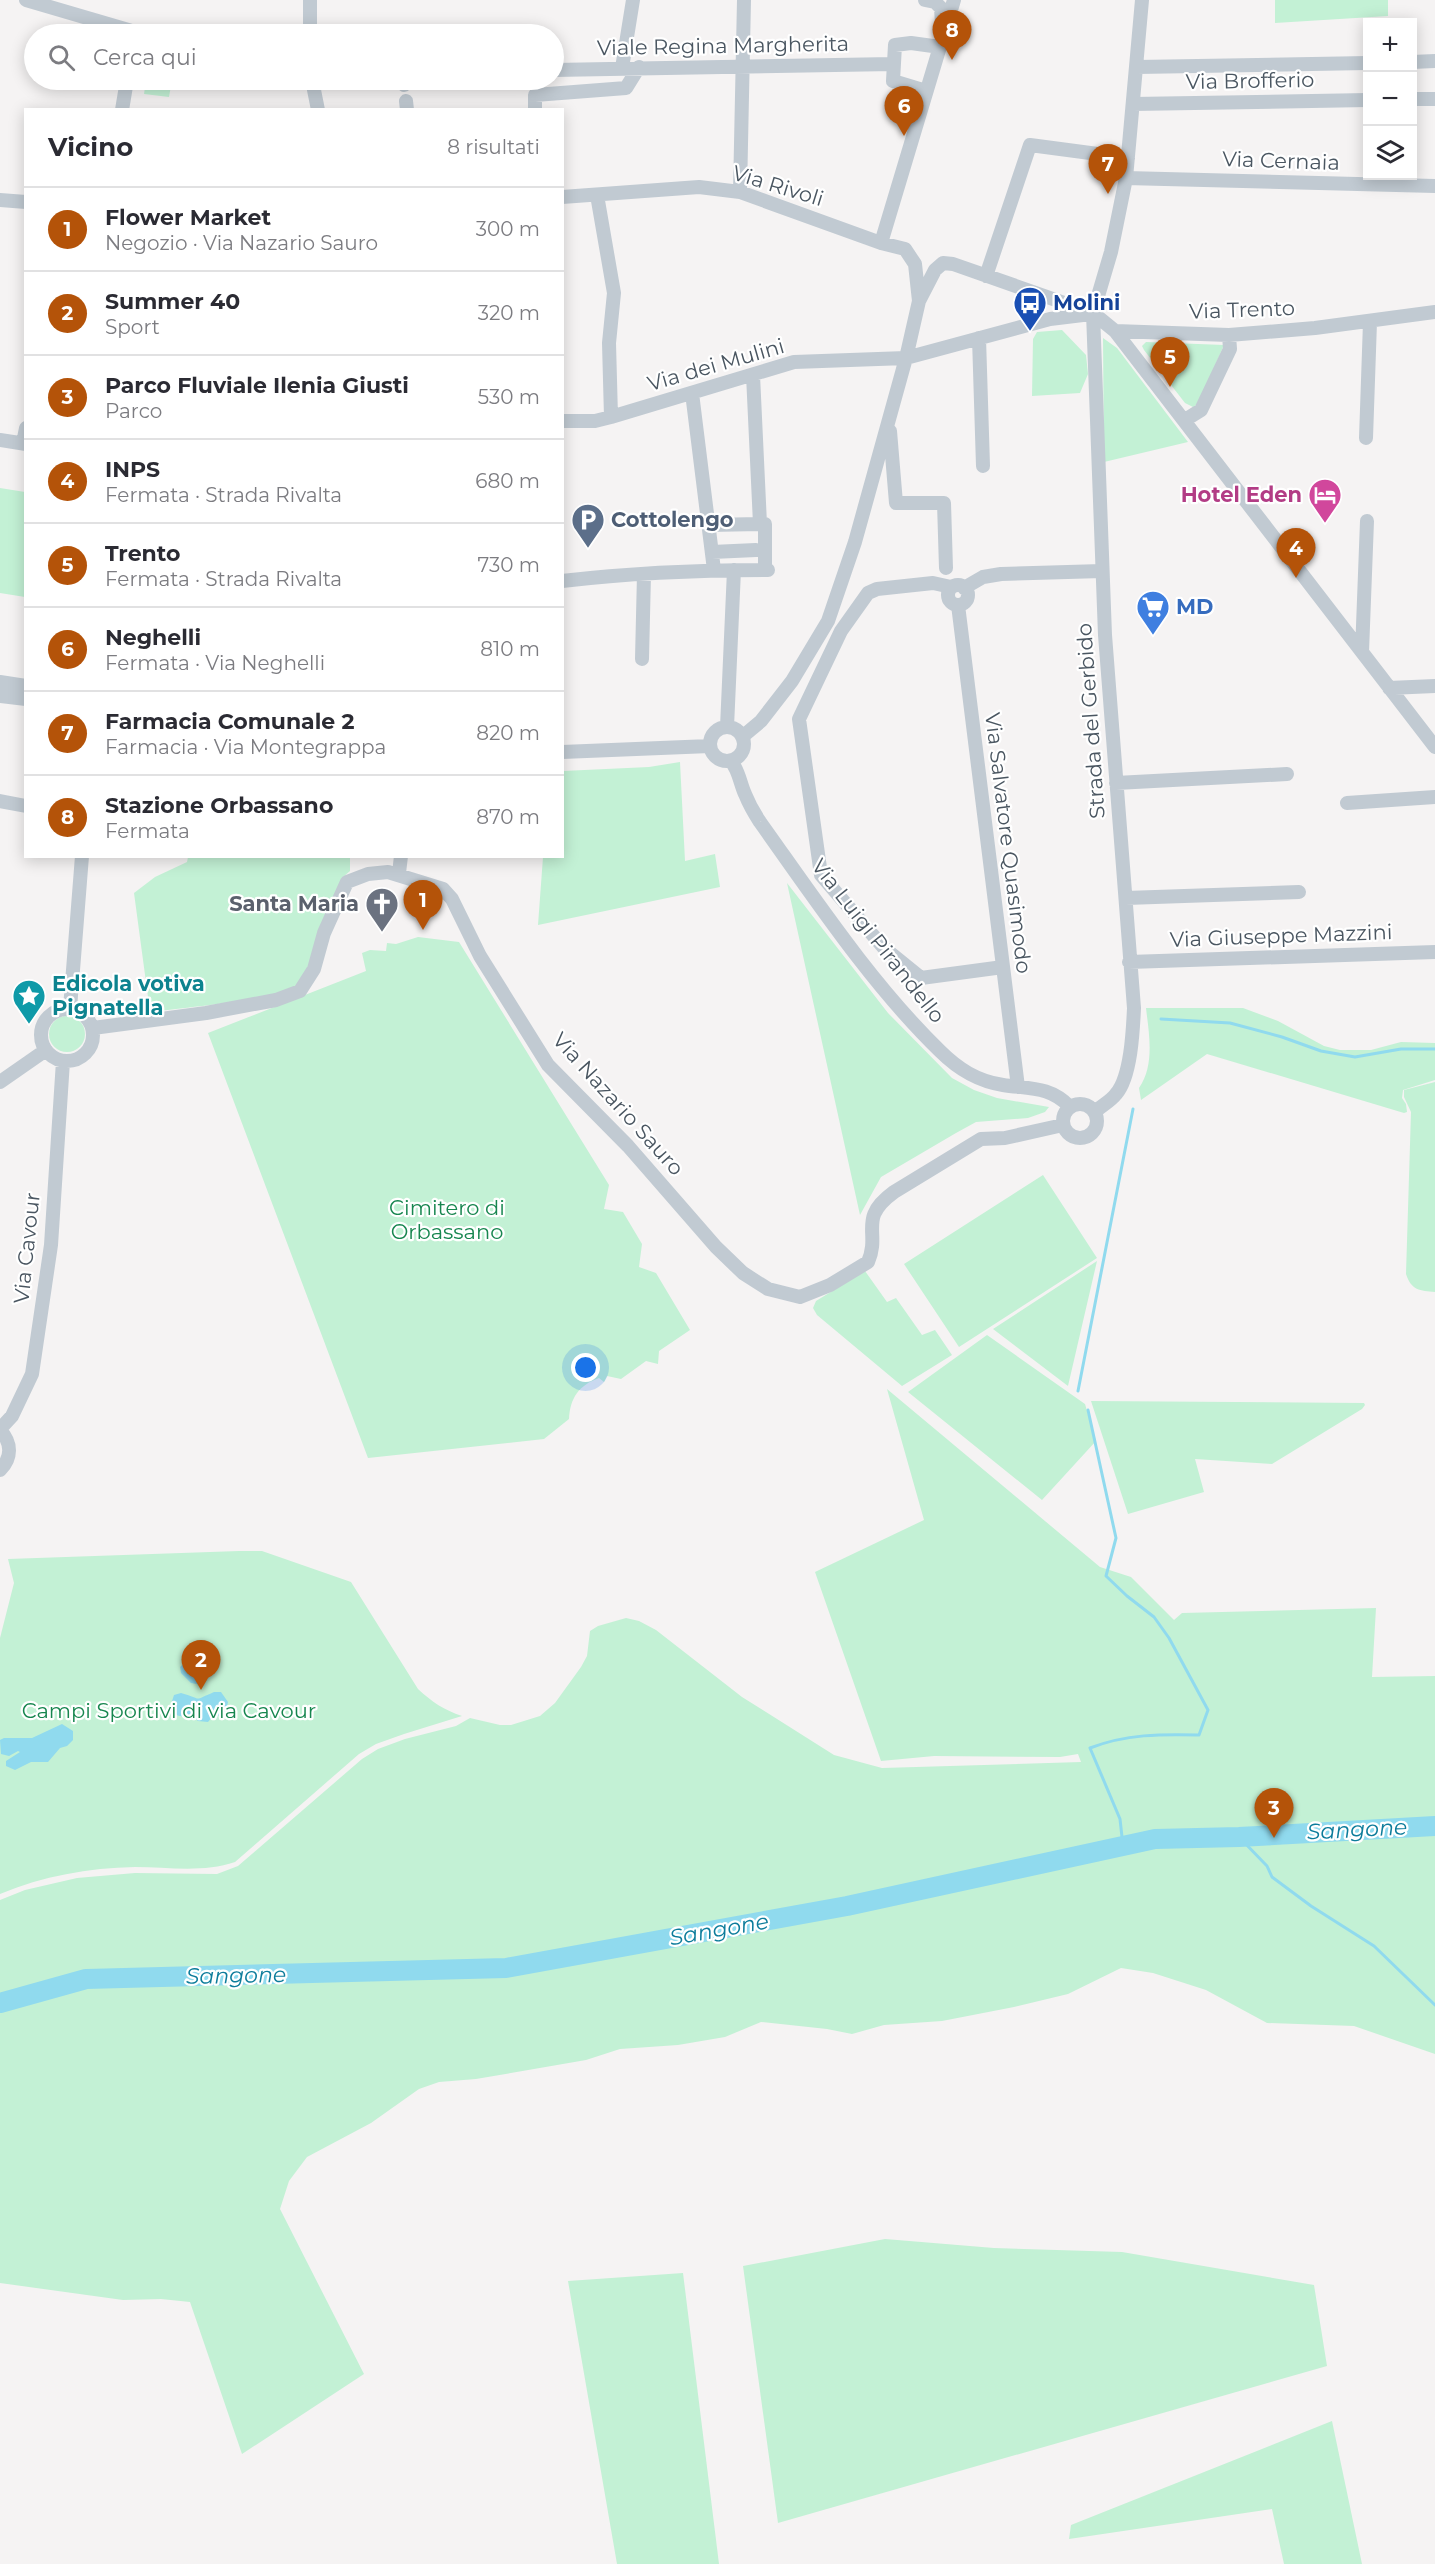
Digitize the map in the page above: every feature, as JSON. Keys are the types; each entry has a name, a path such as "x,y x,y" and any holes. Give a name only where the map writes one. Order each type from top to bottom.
{"street":[{"path":"26,0 104,24"},
{"path":"308,0 309,24"},
{"path":"621,68 633,0"},
{"path":"740,192 744,0"},
{"path":"925,0 935,2 941,8 943,21 940,47"},
{"path":"881,243 954,0"},
{"name":"Strada del Gerbido","path":"1095,1112 1116,1094 1126,1074 1134,1008 1102,572 1093,313 1111,252 1126,178 1142,0"},
{"path":"926,91 893,81 895,45 911,43 940,47"},
{"path":"1417,62 1435,62"},
{"path":"1137,67 1363,63"},
{"name":"Viale Regina Margherita","path":"564,70 893,64"},
{"path":"535,108 535,95 626,88 639,67"},
{"path":"122,108 125,90"},
{"path":"316,90 318,108"},
{"path":"1417,99 1435,99"},
{"name":"Via Brofferio","path":"1133,104 1363,100"},
{"path":"986,276 1030,145 1128,158"},
{"name":"Via Cernaia","path":"1126,178 1435,186"},
{"name":"Via Rivoli","path":"564,197 699,187 740,192 881,243 904,249 915,264 918,301"},
{"path":"597,195 614,293 609,343 611,417"},
{"path":"0,200 24,202"},
{"path":"742,737 761,721 792,681 828,621 855,542 906,358 918,301 935,270 943,263 953,264 1093,313 1115,331 1435,747"},
{"name":"Via Trento","path":"1115,331 1229,335 1370,322 1435,312"},
{"name":"Via dei Mulini","path":"568,421 611,417 794,362 906,358 1050,319 1093,313"},
{"path":"1366,438 1370,322"},
{"path":"1185,420 1201,410 1230,350 1229,335"},
{"path":"979,338 983,466"},
{"path":"753,375 760,524"},
{"path":"692,393 714,570"},
{"path":"889,420 896,503 944,503 946,568"},
{"path":"0,440 24,444"},
{"path":"1362,652 1367,521"},
{"path":"564,581 615,575 766,567 765,524 708,525"},
{"path":"711,552 756,550"},
{"path":"727,727 734,570"},
{"path":"1003,968 921,978 884,948 819,871 799,719 841,631 868,594 877,589 933,583 958,587 983,577 1001,574 1102,572"},
{"path":"642,659 644,574"},
{"name":"Via Salvatore Quasimodo","path":"958,587 968,597 964,603 958,605 1018,1087"},
{"path":"0,682 24,686"},
{"path":"1389,688 1435,686"},
{"path":"0,696 24,699"},
{"path":"727,727 735,729 742,737 743,750 731,761 717,759 712,753 710,746 713,734 718,729 727,727"},
{"path":"564,752 710,746"},
{"name":"Via Luigi Pirandello","path":"731,761 736,767 744,793 759,820 892,999 957,1067 973,1077 989,1082 1045,1090 1060,1097 1070,1107"},
{"path":"1116,783 1287,774"},
{"path":"1347,803 1435,797"},
{"path":"0,801 24,806"},
{"path":"70,1008 82,858"},
{"path":"390,858 393,872"},
{"path":"393,872 400,858"},
{"path":"93,1028 206,1013 276,1000 300,991 314,969 324,933 347,882 368,874 393,872"},
{"name":"Via Nazario Sauro","path":"393,872 443,889 452,899 480,956 548,1065 628,1146 716,1247 743,1273 768,1289 800,1297 830,1285 868,1262 875,1211 883,1200 981,1139 1005,1138 1063,1125"},
{"path":"1126,898 1299,892"},
{"name":"Via Giuseppe Mazzini","path":"1129,962 1435,952"},
{"path":"70,1008 84,1014 93,1028 92,1045 87,1052 72,1061 63,1061 46,1050 41,1034 42,1026 53,1012 70,1008"},
{"path":"0,1082 46,1050"},
{"name":"Via Cavour","path":"0,1470 7,1462 9,1445 0,1430 12,1416 32,1374 51,1245 63,1061"},
{"path":"1083,1104 1095,1112 1096,1126 1087,1137 1072,1136 1063,1125 1064,1115 1070,1107 1083,1104"}],"green space":[{"path":"1275,0 1388,0 1388,16 1275,23"},
{"path":"145,90 170,90 169,97 144,94"},
{"path":"1062,330 1086,355 1088,374 1080,393 1032,396 1033,339 1037,332"},
{"path":"1103,338 1117,348 1188,442 1104,462"},
{"path":"1146,342 1224,345 1198,404 1193,407 1185,403 1144,350 1142,346"},
{"path":"0,488 24,492 24,597 0,593"},
{"path":"680,762 685,861 715,854 720,887 538,925 543,858 564,858 564,771 649,767"},
{"path":"188,858 350,858 350,871 342,878 317,950 298,984 289,989 252,999 150,1012 134,893 155,877 187,862"},
{"path":"787,883 888,1013 952,1078 974,1090 997,1098 1049,1107 1045,1112 1028,1118 976,1122 956,1133 881,1177 860,1215"},
{"name":"Cimitero di Orbassano","path":"418,937 459,942 609,1185 604,1209 623,1212 642,1244 639,1267 656,1273 690,1330 659,1351 658,1364 646,1361 621,1379 607,1376 604,1382 599,1378 586,1384 577,1393 571,1405 569,1419 544,1439 368,1458 208,1033 366,971 362,953 370,950 386,951 387,943 396,944"},
{"path":"1146,1008 1243,1008 1278,1021 1324,1046 1340,1050 1371,1050 1401,1042 1435,1043 1435,1080 1403,1090 1402,1098 1407,1112 1404,1113 1207,1054 1141,1100 1139,1088 1147,1069 1150,1049"},
{"path":"67,1016 80,1021 85,1034 80,1047 67,1052 54,1047 49,1034 54,1021"},
{"path":"1435,1082 1435,1292 1417,1289 1406,1274 1411,1112 1404,1097 1404,1090"},
{"path":"1043,1175 1097,1258 959,1347 904,1264"},
{"path":"1097,1261 1068,1386 993,1329"},
{"path":"865,1271 887,1302 896,1298 922,1335 935,1330 952,1355 902,1386 817,1315 813,1308 816,1301"},
{"path":"987,1335 1085,1404 1096,1441 1042,1500 908,1392"},
{"path":"887,1389 1100,1567 1131,1577 1174,1620 1182,1613 1376,1608 1372,1677 1435,1676 1435,2054 1354,2026 1267,2023 1206,1990 1153,1973 1121,1968 1068,1994 942,2021 884,2025 852,2034 761,2022 725,2037 678,2045 620,2049 586,2060 476,2079 439,2082 419,2089 371,2123 307,2157 289,2181 280,2209 364,2374 242,2454 190,2302 161,2299 123,2300 0,2283 0,1900 25,1890 77,1878 135,1873 217,1874 238,1866 362,1759 378,1749 405,1739 456,1726 470,1718 500,1725 511,1725 540,1716 555,1703 581,1667 587,1656 590,1631 598,1626 626,1618 639,1621 656,1630 742,1697 834,1755 882,1768 1081,1762 1078,1754 1060,1757 934,1756 881,1761 815,1572 924,1520"},
{"path":"1091,1401 1364,1403 1365,1405 1272,1464 1195,1459 1204,1492 1128,1514"},
{"name":"Campi Sportivi di via Cavour","path":"262,1551 351,1582 418,1689 439,1705 462,1716 376,1744 359,1754 235,1862 185,1869 135,1867 83,1871 33,1882 0,1894 0,1638 14,1583 8,1559"},
{"path":"885,2239 994,2248 1122,2252 1314,2285 1327,2366 778,2523 743,2266"},
{"path":"683,2273 719,2564 617,2564 568,2281"},
{"path":"1332,2421 1362,2564 1284,2564 1272,2509 1069,2539 1071,2525"}],"water":[{"path":"194,1655 199,1656 208,1667 207,1680 202,1685 191,1683 181,1673 180,1667"},
{"path":"214,1692 221,1692 228,1702 226,1711 213,1716 208,1722 198,1721 191,1714 179,1716 170,1707 174,1695 181,1693 198,1699"},
{"path":"62,1724 73,1731 73,1740 67,1746 60,1748 48,1762 31,1762 15,1770 6,1766 6,1761 20,1752 9,1756 1,1754 0,1740 32,1738"}],"waterway":[{"path":"1161,1019 1230,1023 1282,1037 1321,1051 1355,1057 1401,1049 1435,1049"},
{"path":"1078,1391 1133,1109"},
{"path":"1088,1410 1116,1538 1106,1576 1154,1617 1169,1638 1208,1710 1199,1735 1130,1737 1090,1748 1120,1819 1123,1846"},
{"name":"Sangone","path":"0,2003 86,1979 506,1968 847,1906 1155,1839 1239,1837 1435,1826"},
{"path":"1239,1837 1267,1866 1272,1877 1311,1906 1374,1946 1435,2005"}],"place":[{"name":"Stazione Orbassano","path":"952,60"},
{"name":"Neghelli","path":"904,136"},
{"name":"Farmacia Comunale 2","path":"1108,194"},
{"name":"Molini","path":"1030,332"},
{"name":"Trento","path":"1170,387"},
{"name":"Hotel Eden","path":"1325,524"},
{"name":"Cottolengo","path":"588,549"},
{"name":"INPS","path":"1296,578"},
{"name":"MD","path":"1153,636"},
{"name":"Flower Market","path":"423,930"},
{"name":"Santa Maria","path":"382,933"},
{"name":"Edicola votiva Pignatella","path":"29,1025"},
{"name":"Summer 40","path":"201,1690"},
{"name":"Parco Fluviale Ilenia Giusti","path":"1274,1838"}]}
